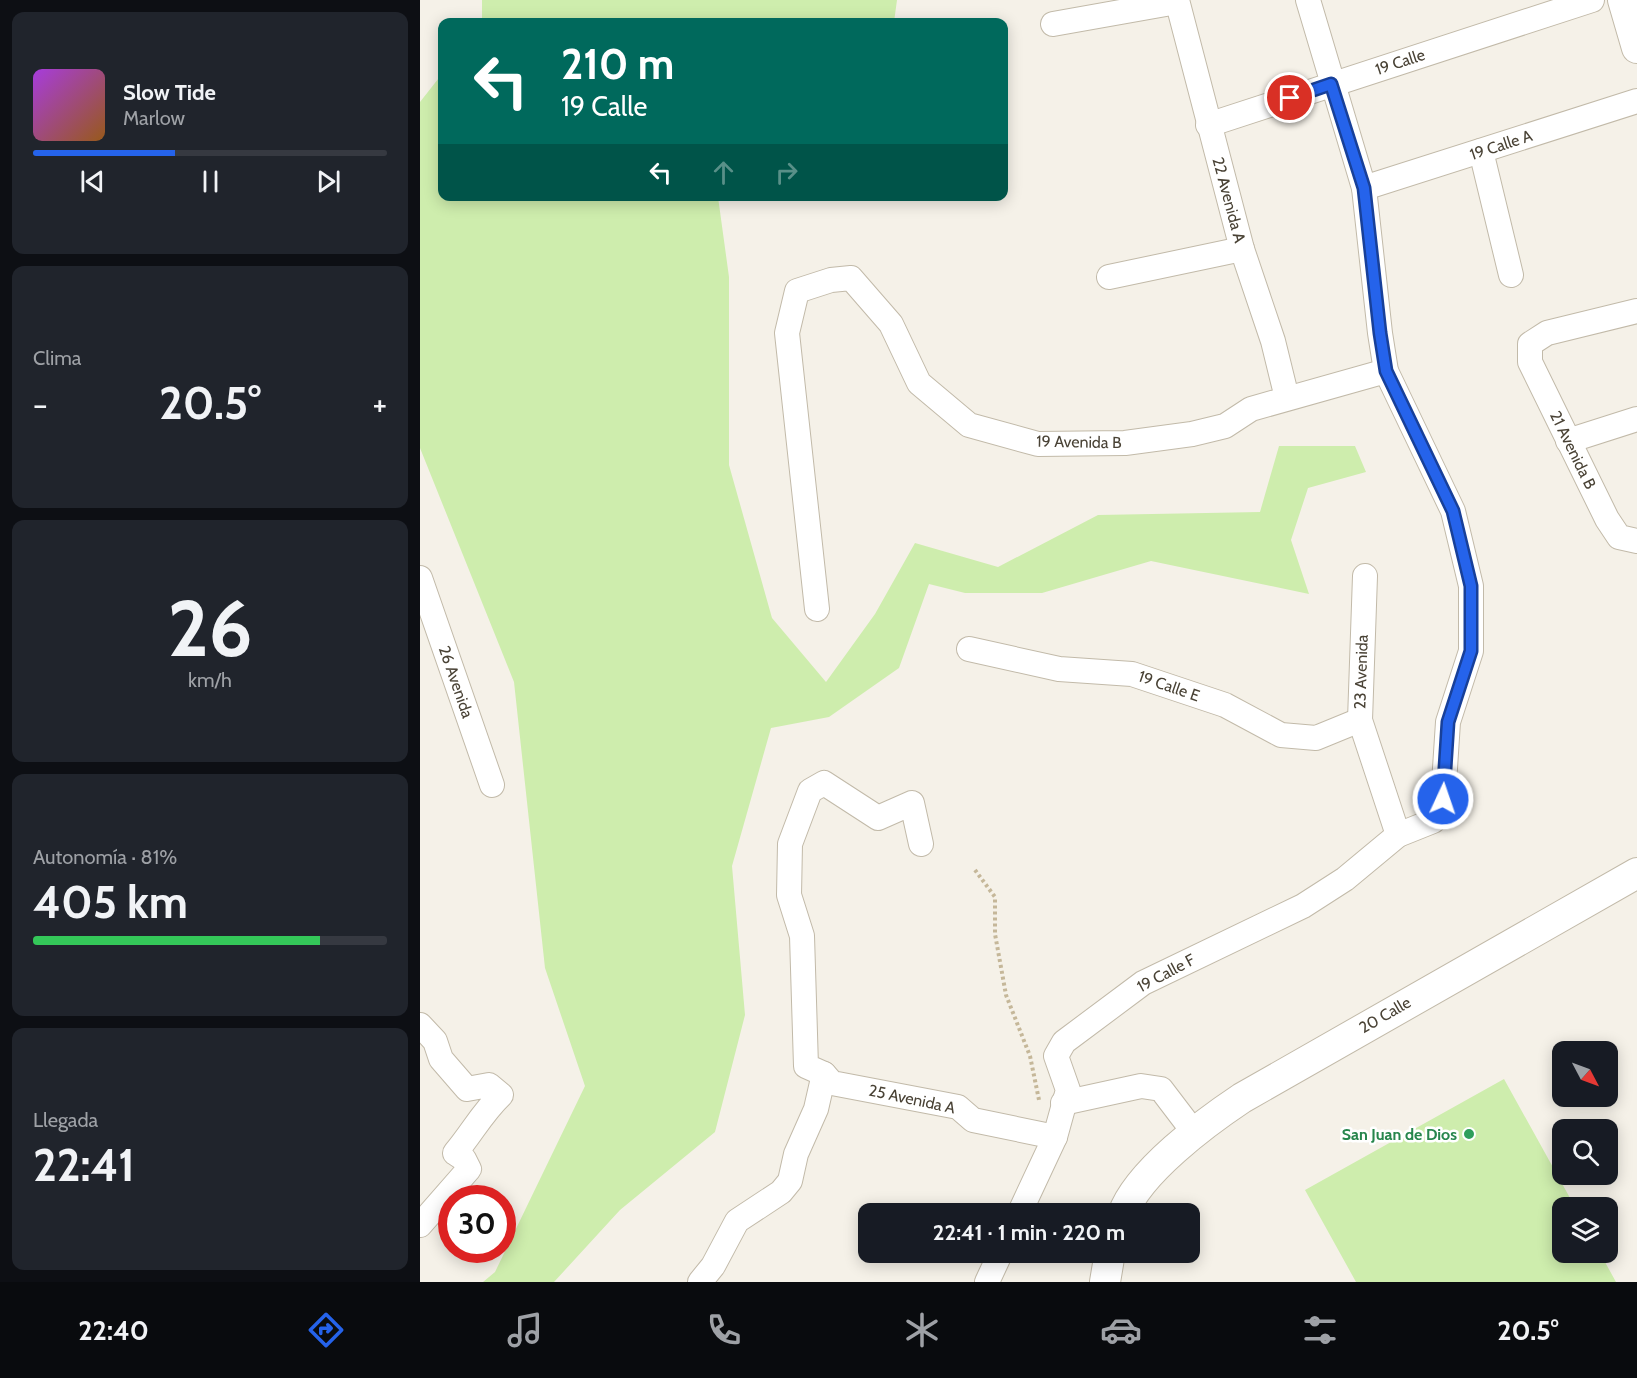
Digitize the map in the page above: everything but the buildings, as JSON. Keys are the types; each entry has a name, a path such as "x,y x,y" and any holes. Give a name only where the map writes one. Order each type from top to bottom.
{"street":[{"path":"1308,0 1331,84 1364,188 1386,371"},
{"name":"19 Calle","path":"1208,125 1592,0"},
{"path":"1623,0 1637,48"},
{"path":"1053,24 1177,1"},
{"name":"22 Avenida A","path":"1177,1 1242,249 1273,341 1287,398"},
{"name":"19 Calle A","path":"1364,188 1637,101"},
{"path":"1481,151 1511,275"},
{"path":"1109,277 1242,249"},
{"name":"19 Avenida B","path":"817,609 787,333 797,291 831,280 851,278 891,324 919,383 969,425 1038,444 1125,443 1192,434 1225,426 1251,409 1386,371"},
{"name":"21 Avenida B","path":"1628,539 1606,519 1530,362 1530,344 1547,333 1637,311"},
{"name":"19 Calle F","path":"1024,1203 1055,1137 1068,1090 1056,1056 1064,1042 1143,983 1304,906 1345,879 1398,835 1433,821 1443,799 1448,722 1471,651 1471,586 1453,511 1386,371"},
{"path":"1568,441 1637,419"},
{"name":"23 Avenida","path":"1365,576 1360,720 1398,835"},
{"name":"26 Avenida","path":"420,578 492,785"},
{"name":"19 Calle E","path":"969,649 1059,669 1132,674 1225,705 1281,735 1316,738 1360,720"},
{"path":"700,1282 713,1266 737,1221 781,1192 790,1181 796,1154 816,1108 815,1070 802,936 789,895 790,844 810,791 824,783 878,818 912,803 921,844"},
{"name":"20 Calle","path":"1130,1203 1147,1177 1193,1131 1242,1098 1637,873"},
{"path":"420,1025 435,1041 441,1059 467,1089 489,1085 501,1095 480,1114 471,1133 455,1153 464,1158 469,1168 420,1225"},
{"name":"25 Avenida A","path":"815,1070 832,1083 958,1107 974,1120 1055,1137"},
{"path":"1064,1103 1141,1086 1161,1089 1193,1131"},
{"path":"987,1282 996,1263"},
{"path":"1105,1282 1108,1263"}],"path":[{"path":"975,870 995,897 997,944 1006,995 1030,1056 1040,1104 1064,1103"}],"green space":[{"path":"482,0 897,0 895,18 482,18"},
{"path":"438,79 438,201 719,201 729,277 729,465 772,618 826,682 875,614 915,543 998,567 1098,515 1260,512 1279,446 1355,446 1366,472 1308,488 1291,540 1309,594 1151,561 1042,593 965,593 929,584 899,668 829,717 771,728 732,866 745,1015 715,1132 620,1210 554,1282 483,1282 495,1272 499,1263 516,1263 516,1229 585,1086 545,968 514,682 420,448 420,102"},
{"name":"San Juan de Dios","path":"1504,1079 1552,1166 1552,1185 1563,1185 1569,1197 1552,1197 1552,1263 1606,1263 1616,1282 1356,1282 1305,1190"}],"place":[{"name":"San Juan de Dios","path":"1469,1134"}],"route":[{"path":"1290,98 1331,84 1364,188 1386,371 1453,511 1471,586 1471,651 1448,722 1443,799"}]}
